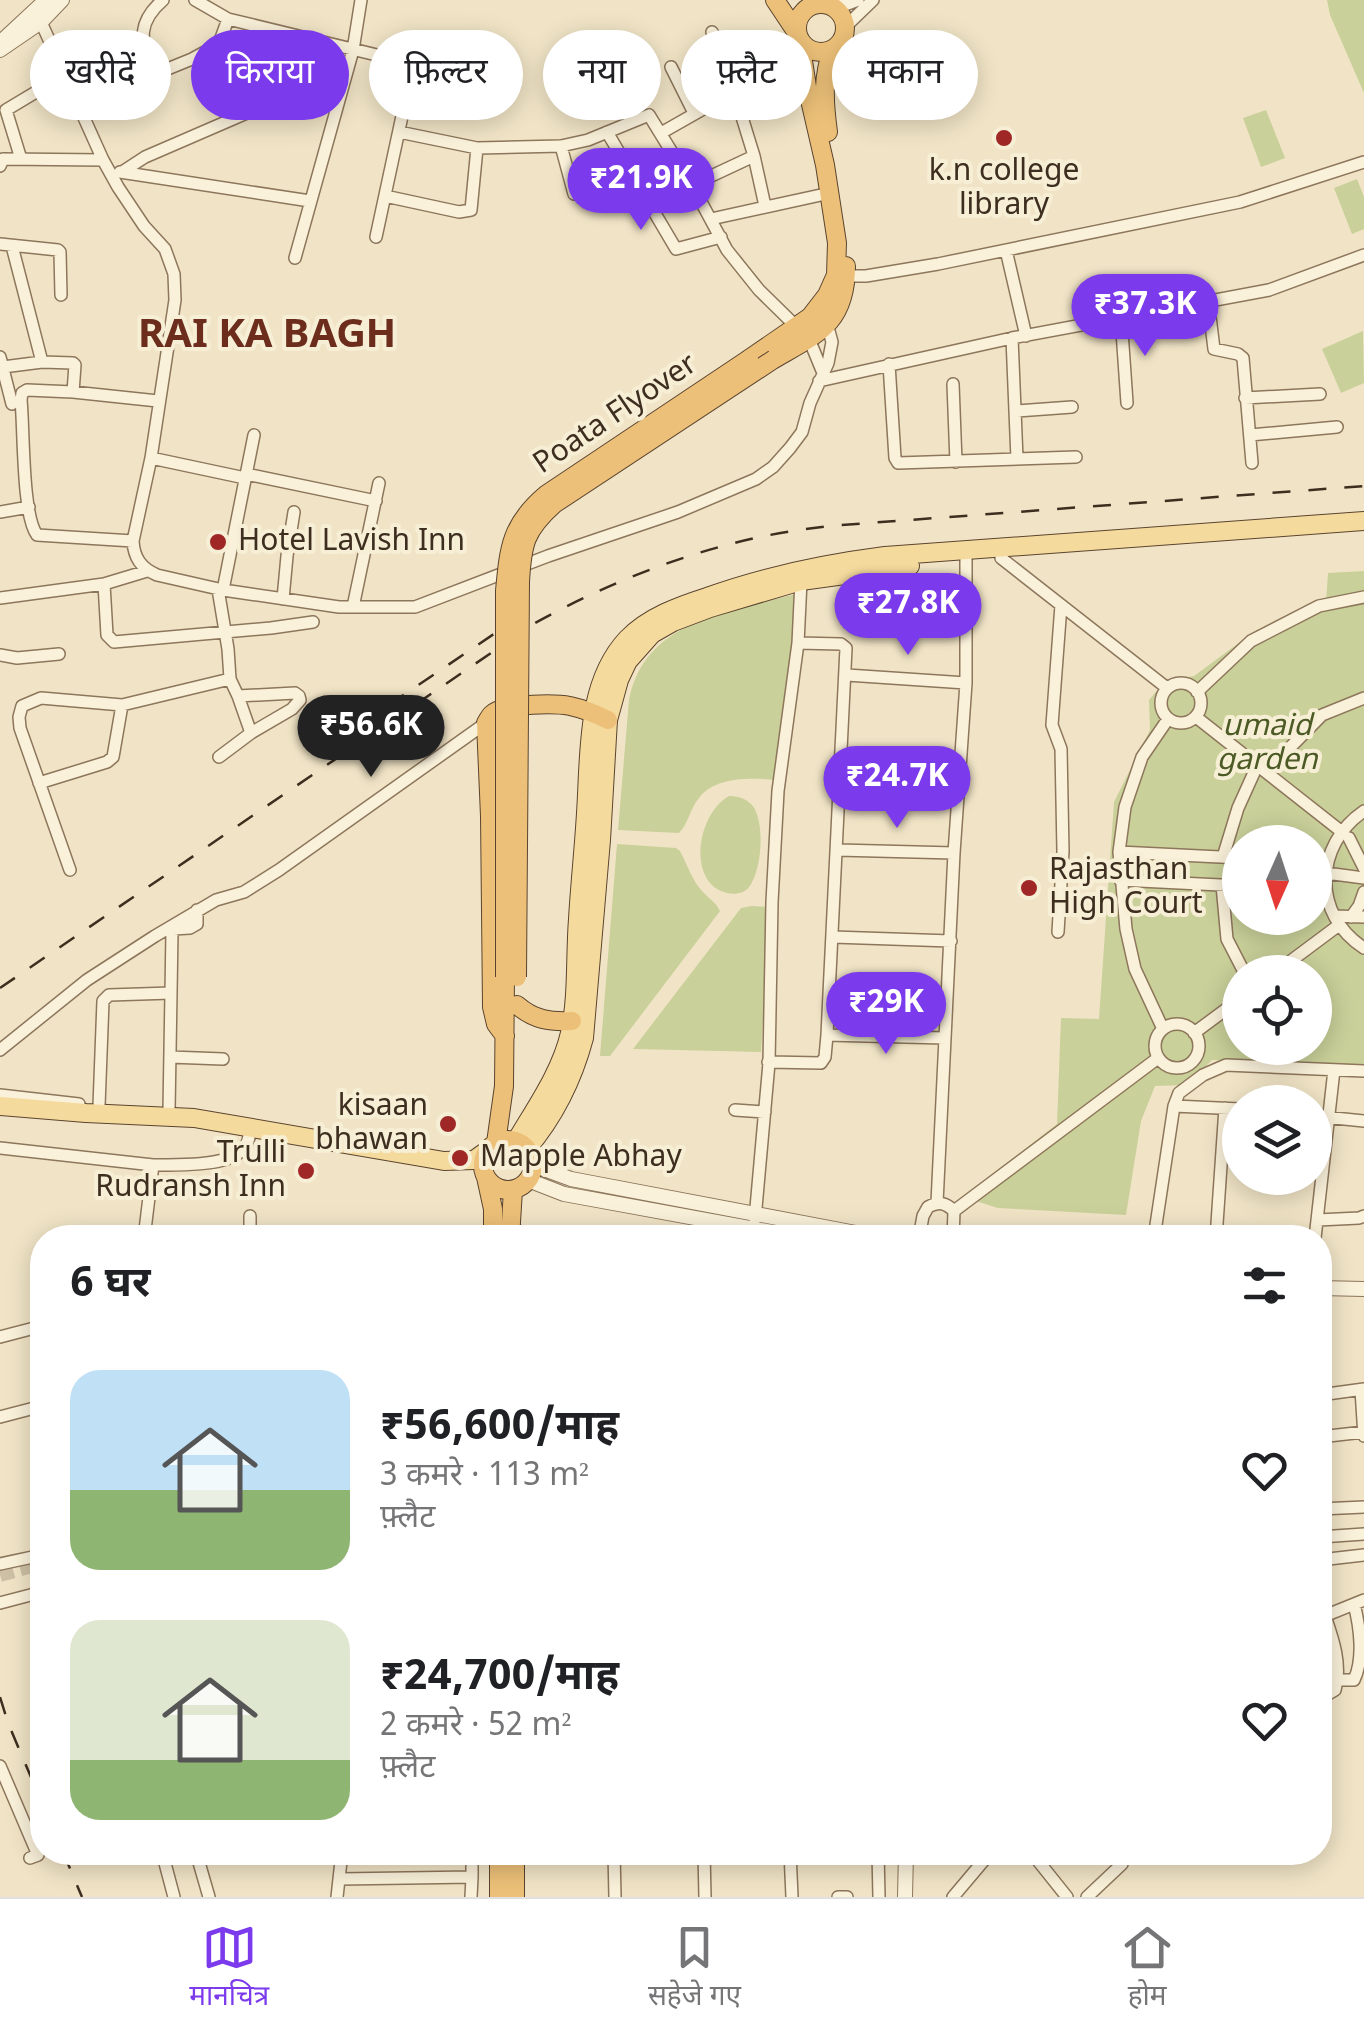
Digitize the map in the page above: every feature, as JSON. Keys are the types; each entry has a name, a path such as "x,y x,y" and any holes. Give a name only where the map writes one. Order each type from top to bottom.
{"highway":[{"path":"775,0 792,30"},
{"path":"797,30 796,24 804,10 821,3 840,13 845,30"},
{"path":"804,333 829,326 842,300 840,204 824,100 832,51"},
{"path":"804,333 841,276 812,104"},
{"name":"Poata Flyover","path":"514,1157 517,1005 511,977 505,591 514,534 524,516 547,494 778,340 804,333"},
{"name":"Poata Flyover","path":"514,1157 504,1086 505,1036 511,977 520,582 522,551 528,533 554,504 774,359 804,333"},
{"path":"505,1036 496,1024 492,1008 486,723 498,710 531,705 559,705 601,717"},
{"path":"517,1005 544,1020 572,1021"},
{"path":"485,1175 498,1188 514,1157"},
{"path":"499,1225 492,1210 483,1165 514,1157"},
{"path":"505,1225 514,1157"},
{"path":"499,1897 500,1865"},
{"path":"515,1865 515,1897"}],"main road":[{"path":"601,717 628,661 652,634 710,608 801,581 956,562 1061,543 1364,522"},
{"path":"0,1117 45,1122 247,1127 444,1161 514,1157 540,1134 576,1070 584,1038 592,850 608,668 626,640 654,618 784,572 885,556 1002,558 1364,531"},
{"path":"514,1157 556,1072 569,1036 592,850"},
{"path":"0,1106 194,1124"},
{"path":"247,1127 485,1175"}],"street":[{"path":"0,46 46,0"},
{"path":"35,11 62,0"},
{"path":"142,30 152,9 163,0"},
{"path":"195,0 228,19 271,30"},
{"path":"295,258 353,50 361,0"},
{"path":"821,3 858,0"},
{"path":"845,27 873,0"},
{"path":"171,67 214,48 228,19"},
{"path":"349,49 369,54"},
{"path":"671,66 681,86"},
{"path":"21,160 3,111 30,95"},
{"path":"399,132 477,148 562,146 648,115 737,264 804,333 821,377"},
{"path":"85,120 103,160 116,172 144,226 165,249 174,274 174,300 150,458 133,541 134,555 148,571"},
{"path":"116,172 230,120"},
{"path":"376,237 401,120"},
{"path":"661,132 682,120"},
{"path":"745,120 765,206"},
{"path":"608,132 676,249 721,238"},
{"path":"562,146 574,194"},
{"path":"385,196 458,212 471,210 477,148"},
{"path":"692,185 754,156"},
{"path":"0,166 3,159 103,160"},
{"path":"841,276 866,276 1240,202 1364,162"},
{"path":"116,172 310,201"},
{"path":"711,219 830,193"},
{"path":"42,362 6,245 58,250 61,295"},
{"path":"1006,250 1019,337 1017,459"},
{"path":"821,377 1289,284 1364,255"},
{"path":"1208,300 1214,348 1243,358 1252,464"},
{"path":"0,598 104,584 148,571 283,599 353,607 414,607 735,490 773,467 802,432 828,362 832,342 819,308"},
{"path":"1122,317 1127,404"},
{"path":"73,392 74,362 2,362 32,528 37,535 133,541"},
{"path":"889,364 894,458 898,463 1076,457"},
{"path":"953,384 956,462"},
{"path":"11,403 27,390 158,401"},
{"path":"1245,398 1320,394"},
{"path":"1017,411 1072,406"},
{"path":"1250,435 1337,427"},
{"path":"251,732 230,679 221,589 254,435"},
{"path":"150,458 376,501"},
{"path":"353,607 380,483"},
{"path":"0,512 29,507"},
{"path":"283,599 294,512"},
{"path":"938,1203 966,683 966,558"},
{"path":"1002,558 1168,688"},
{"path":"755,1221 768,1062 778,791 798,643 801,581"},
{"path":"104,584 108,635 114,642 313,622"},
{"path":"1197,692 1251,640 1318,606 1364,598"},
{"path":"1058,932 1063,851 1061,749 1052,725 1061,605"},
{"path":"768,1062 821,1063 828,1035 846,648 798,643"},
{"path":"0,655 16,658 59,654"},
{"path":"846,675 966,683"},
{"path":"70,870 20,728 22,706 40,698 122,704 230,679"},
{"path":"1186,684 1197,692 1201,704 1196,716 1184,723 1168,718 1161,706 1162,695 1168,688 1186,684"},
{"path":"218,756 300,700 295,693 238,696"},
{"path":"1233,825 1238,808 1262,769 1322,715 1364,698"},
{"path":"39,784 114,757 122,704"},
{"path":"1196,716 1343,836 1364,868"},
{"path":"1163,1029 1135,970 1126,928 1119,852 1124,807 1142,757 1168,718"},
{"path":"0,1050 87,980 196,910 244,892 279,870 486,723"},
{"path":"1332,852 1354,818 1364,810"},
{"path":"1343,836 1364,839"},
{"path":"838,850 954,853"},
{"path":"1119,852 1222,857"},
{"path":"1332,869 1364,878"},
{"path":"1120,880 1222,886"},
{"path":"1296,955 1337,920 1357,917 1364,892"},
{"path":"169,1110 172,931 197,924 196,910"},
{"path":"1332,911 1352,940 1364,948"},
{"path":"832,937 951,941"},
{"path":"87,980 105,997 171,993"},
{"path":"99,1106 105,997"},
{"path":"1194,1033 1222,1012"},
{"path":"1176,1024 1194,1033 1198,1046 1190,1064 1176,1068 1158,1058 1154,1046 1163,1029 1176,1024"},
{"path":"828,1035 945,1038"},
{"path":"170,1057 223,1059"},
{"path":"954,1212 1158,1058"},
{"path":"1156,1225 1174,1106 1179,1094 1191,1084 1212,1069 1226,1065 1364,1071"},
{"path":"1332,1089 1334,1070"},
{"path":"0,1095 169,1110 247,1127 244,1151 202,1163 153,1165 0,1148"},
{"path":"1174,1106 1222,1108"},
{"path":"735,1110 765,1112"},
{"path":"1332,1118 1364,1121"},
{"path":"1217,1225 1222,1151"},
{"path":"514,1157 571,1179 785,1225"},
{"path":"146,1225 153,1165"},
{"path":"1317,1225 1321,1195"},
{"path":"921,1225 928,1207 938,1203 948,1205 954,1212 954,1225"},
{"path":"250,1216 250,1225"},
{"path":"1318,1220 1364,1216"},
{"path":"755,1221 767,1225"},
{"path":"1332,1288 1364,1289"},
{"path":"0,1338 30,1329"},
{"path":"1332,1393 1362,1389 1364,1434 1332,1436"},
{"path":"0,1417 30,1409"},
{"path":"1332,1508 1364,1507"},
{"path":"1332,1536 1364,1534"},
{"path":"1332,1559 1364,1555"},
{"path":"0,1564 30,1558"},
{"path":"0,1604 30,1595"},
{"path":"1332,1612 1359,1602 1358,1675 1354,1680 1338,1680"},
{"path":"1332,1639 1338,1680 1332,1692"},
{"path":"0,1766 30,1836"},
{"path":"165,1865 174,1897"},
{"path":"200,1865 209,1897"},
{"path":"336,1897 341,1865"},
{"path":"472,1865 472,1897"},
{"path":"614,1865 615,1897"},
{"path":"704,1865 705,1897"},
{"path":"791,1865 792,1897"},
{"path":"878,1865 879,1897"},
{"path":"909,1897 910,1865"},
{"path":"953,1897 981,1865"},
{"path":"1042,1865 1068,1897"},
{"path":"1087,1897 1121,1865"},
{"path":"340,1879 472,1877"}],"green space":[{"path":"1327,0 1364,0 1364,93 1330,15"},
{"path":"1266,110 1285,158 1261,167 1243,118"},
{"path":"1357,179 1364,197 1364,229 1352,234 1334,188"},
{"path":"1363,331 1364,383 1341,393 1322,349"},
{"name":"umaid garden","path":"1364,571 1364,1066 1332,1065 1332,955 1222,955 1222,1060 1212,1060 1187,1085 1155,1086 1141,1121 1126,1215 998,1208 963,1197 1057,1124 1061,1018 1099,1019 1114,802 1150,730 1149,700 1165,681 1194,676 1255,631 1326,603 1328,573"},
{"path":"799,593 776,780 746,779 715,786 696,802 679,833 618,830 629,700 638,673 653,651 695,623"},
{"path":"729,796 751,804 760,833 753,879 746,890 736,894 713,886 700,852 712,813"},
{"path":"617,844 676,848 698,887 720,911 610,1056 600,1056"},
{"path":"770,907 761,1052 633,1049 741,908"}],"tunnel":[{"path":"0,1575 30,1566"}],"railway":[{"path":"0,988 535,623 644,572 731,544 829,526 1364,486"},
{"path":"359,725 525,613"},
{"path":"0,1697 30,1775"},
{"path":"68,1865 82,1897"}],"place":[{"name":"k.n college library","path":"1004,138"},
{"name":"Hotel Lavish Inn","path":"218,542"},
{"name":"Rajasthan High Court","path":"1029,888"},
{"name":"kisaan bhawan","path":"448,1124"},
{"name":"Mapple Abhay","path":"460,1158"},
{"name":"Trulli Rudransh Inn","path":"306,1171"}],"district":[{"name":"RAI KA BAGH","path":"267,337"}]}
